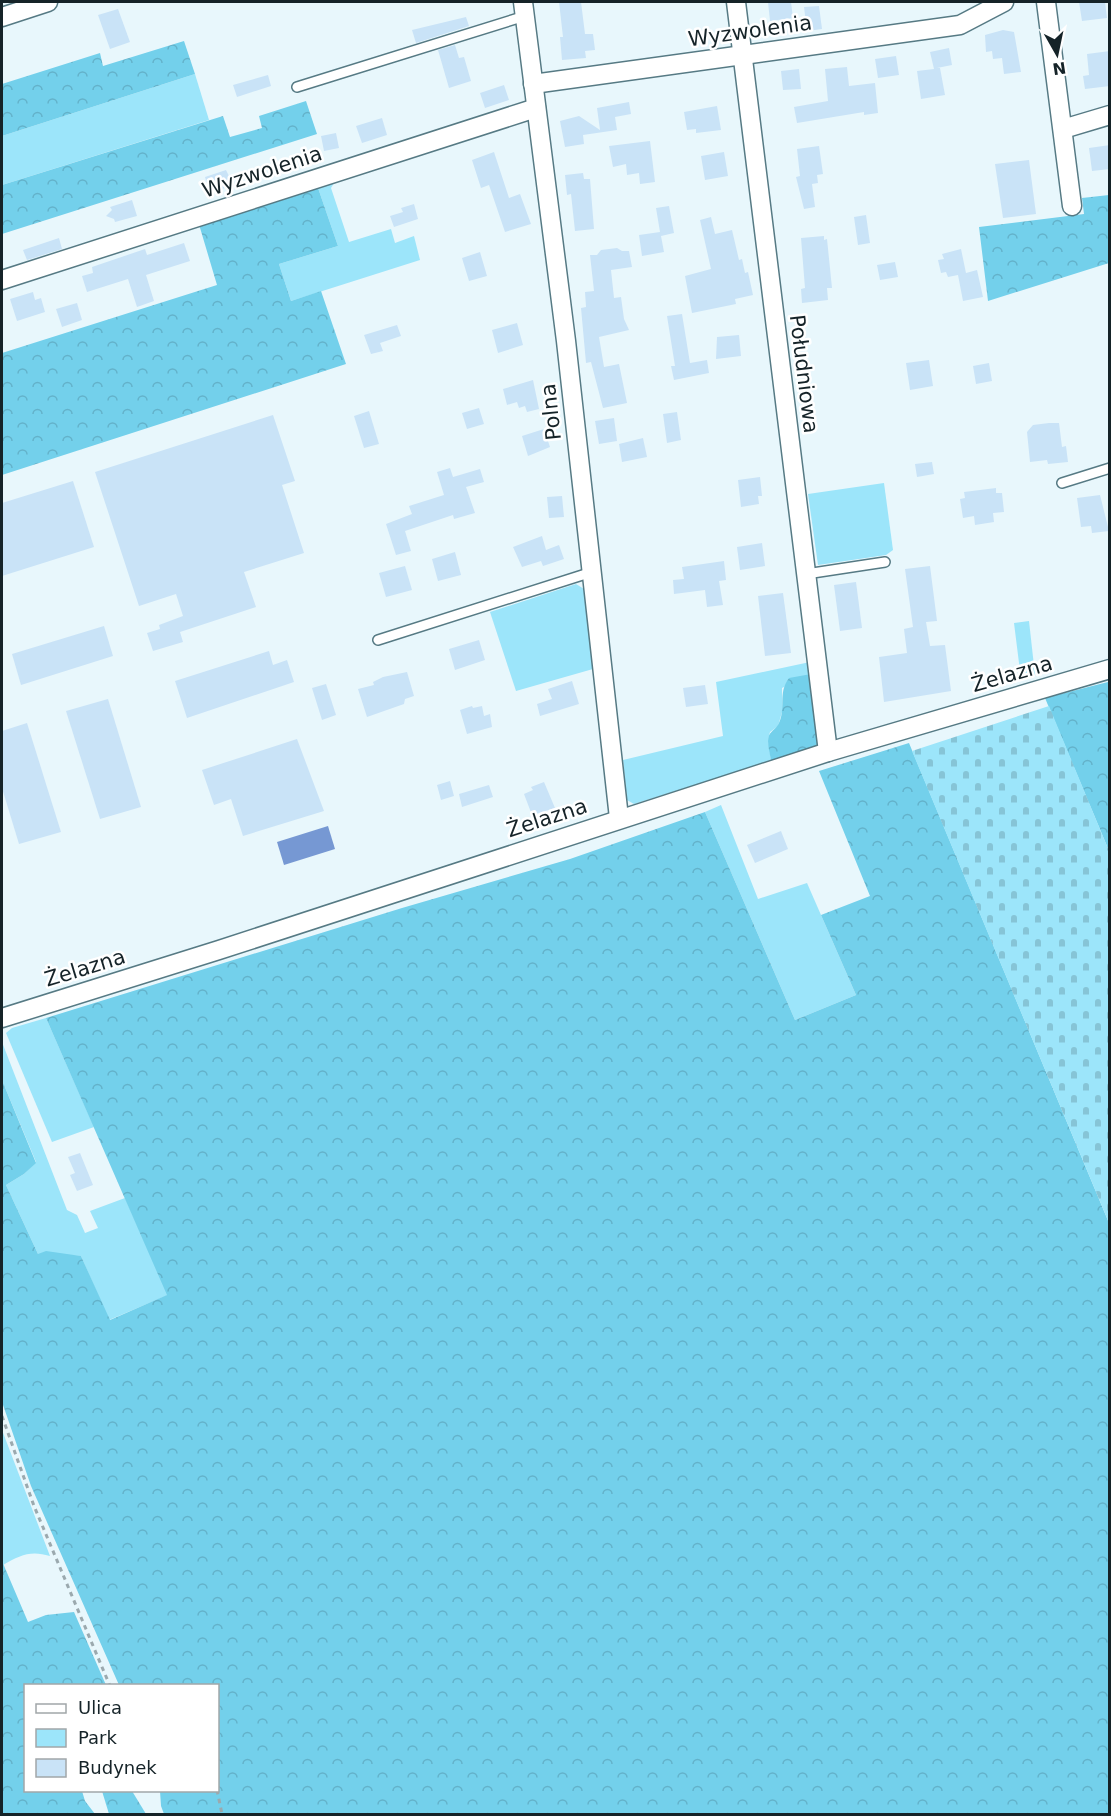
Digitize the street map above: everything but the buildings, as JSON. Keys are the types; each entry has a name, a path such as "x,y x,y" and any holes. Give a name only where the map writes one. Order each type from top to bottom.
{"street":[{"path":"2,17 48,2"},
{"name":"Południowa","path":"736,2 828,752"},
{"name":"Wyzwolenia","path":"533,84 960,25 1004,2"},
{"path":"1046,2 1072,206"},
{"name":"Polna","path":"524,9 592,572 619,818"},
{"name":"Wyzwolenia","path":"2,280 536,108"},
{"path":"1063,129 1110,115"},
{"name":"Żelazna","path":"2,1018 828,752 1110,669"}],"lane":[{"path":"297,87 524,9"},
{"path":"1062,483 1110,468"},
{"path":"806,574 885,562"},
{"path":"378,640 592,572"}],"path":[{"path":"2,1416 34,1506 109,1684"},
{"path":"217,1792 222,1815"}],"green space":[{"path":"184,41 195,74 2,136 2,84 100,53 103,66"},
{"path":"195,74 209,120 2,185 2,136"},
{"path":"306,101 317,134 2,234 2,185 223,116 230,137 262,128 259,116"},
{"path":"337,178 331,188 349,242 391,229 395,243 414,236 420,260 291,301 279,264 338,246 317,185"},
{"path":"317,185 338,246 279,264 291,301 321,291 346,364 2,475 2,353 217,285 198,221"},
{"path":"1109,195 1109,263 988,301 979,227 1084,214 1082,198"},
{"path":"884,483 893,550 886,555 818,565 808,494"},
{"path":"576,584 584,589 593,669 516,691 490,612"},
{"path":"1029,621 1035,675 1021,679 1014,623"},
{"path":"810,662 811,674 782,688 782,712 778,726 770,732 768,740 771,761 634,804 627,800 623,760 723,736 716,682"},
{"path":"811,674 818,742 816,746 771,761 768,738 781,719 785,684 789,678"},
{"path":"1108,682 1109,684 1109,851 1045,698"},
{"path":"1049,706 1109,851 1109,1223 912,751"},
{"path":"909,743 1109,1223 1109,1814 164,1814 160,1792 219,1792 219,1684 119,1684 31,1486 2,1402 2,1080 36,1163 6,1185 38,1254 46,1251 81,1256 110,1320 167,1295 46,1018 402,908 570,859 705,812 795,1020 856,995 821,915 870,896 819,771"},
{"path":"721,805 758,899 807,883 856,995 795,1020 705,812"},
{"path":"46,1018 94,1127 52,1142 6,1033 12,1028"},
{"path":"2,1042 67,1210 77,1215 85,1233 98,1228 90,1211 125,1198 168,1295 109,1320 81,1256 38,1254 6,1185 24,1174 36,1162 2,1080"},
{"path":"2,1430 50,1556 37,1553 26,1554 3,1565"},
{"path":"2,1561 28,1622 46,1615 74,1612 106,1684 24,1684 24,1792 82,1792 85,1801 95,1814 2,1814"},
{"path":"102,1792 133,1792 146,1814 109,1814"}],"shaded area":[{"path":"328,826 335,849 284,865 277,842"}]}
